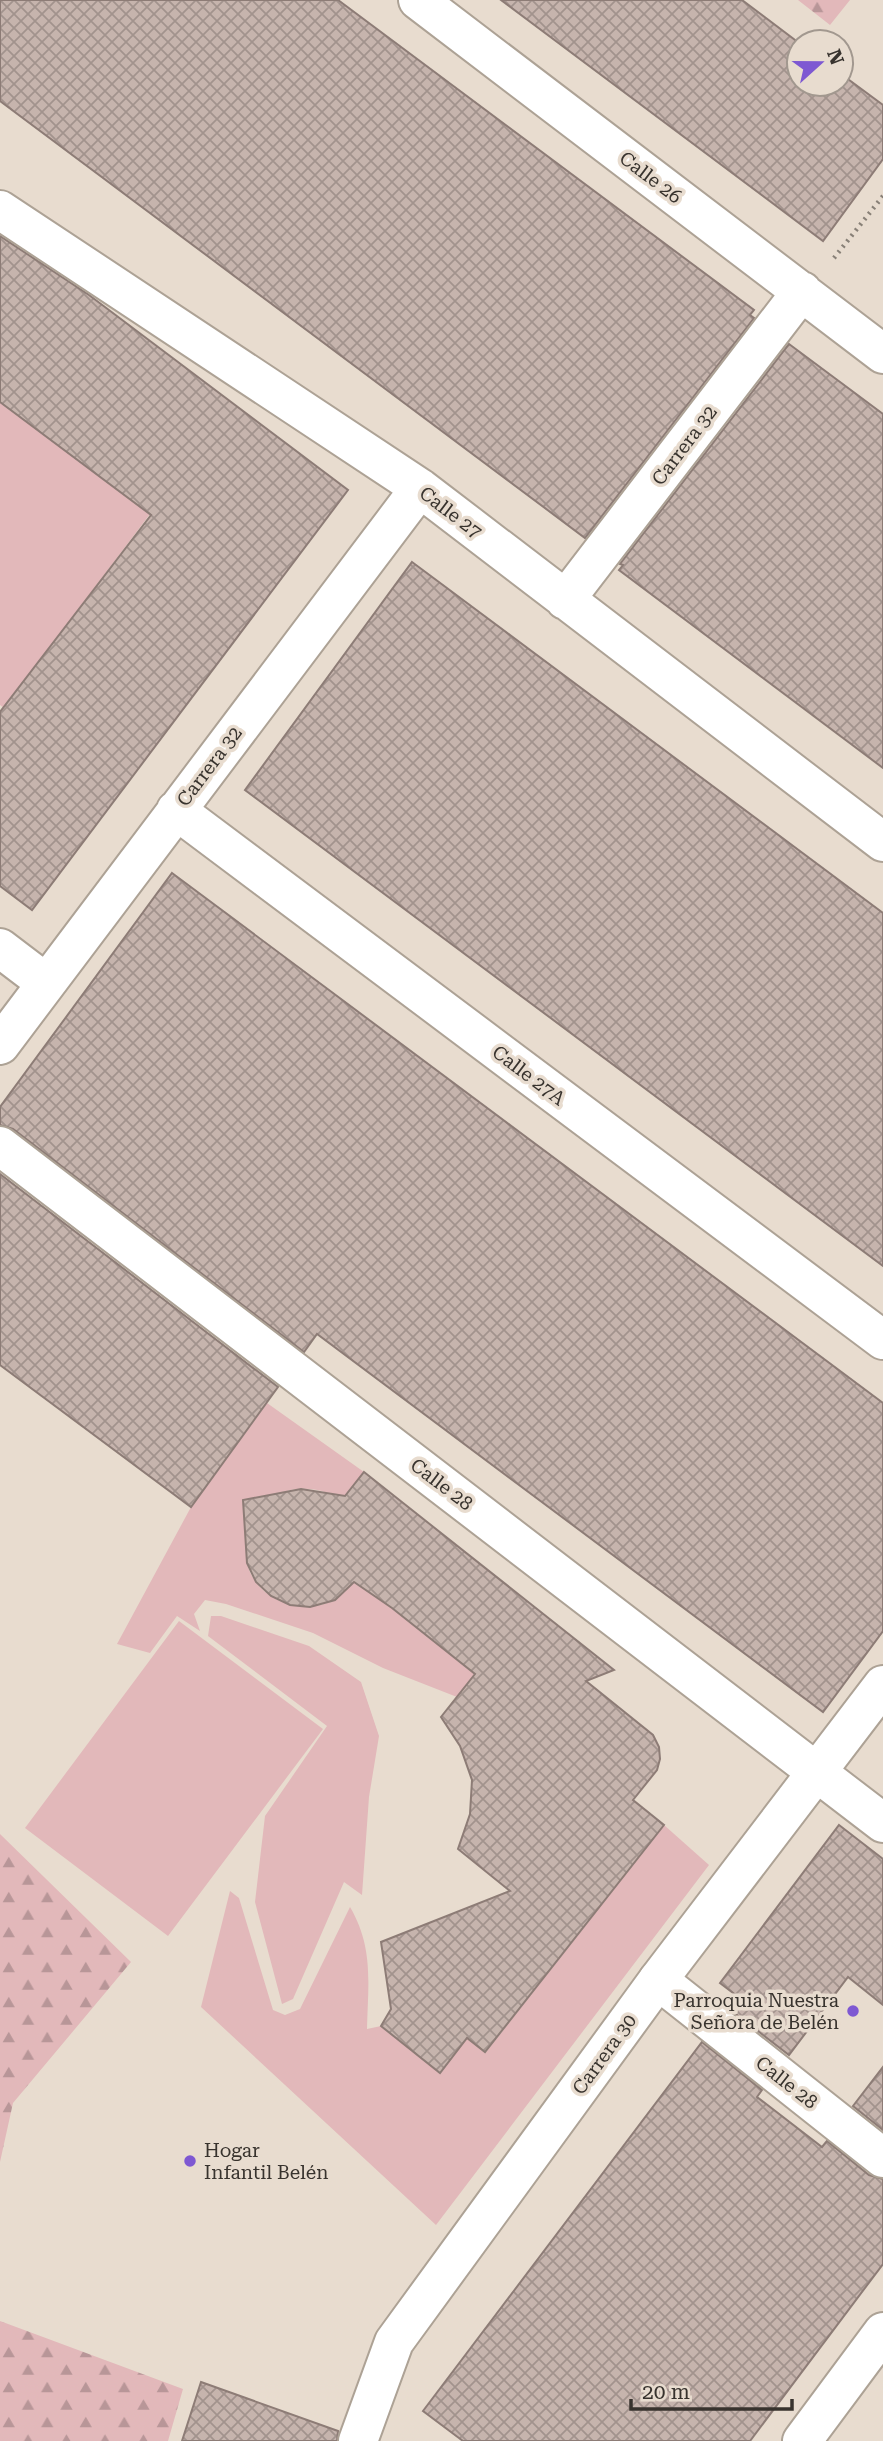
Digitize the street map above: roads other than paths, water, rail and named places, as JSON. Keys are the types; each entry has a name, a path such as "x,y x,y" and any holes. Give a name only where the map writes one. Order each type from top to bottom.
{"street":[{"name":"Calle 26","path":"418,0 883,354"},
{"name":"Calle 27","path":"0,209 420,488 883,842"},
{"name":"Carrera 32","path":"565,600 802,291"},
{"name":"Carrera 32","path":"0,1045 420,488"},
{"name":"Calle 27A","path":"176,810 883,1340"},
{"path":"0,948 46,983"},
{"name":"Calle 28","path":"0,1146 883,1823"},
{"name":"Carrera 30","path":"358,2441 394,2342 658,1980 883,1685"},
{"name":"Calle 28","path":"658,1980 883,2158"},
{"path":"802,2441 883,2332"}],"place":[{"name":"Parroquia Nuestra Señora de Belén","path":"853,2011"},
{"name":"Hogar Infantil Belén","path":"190,2161"}]}
